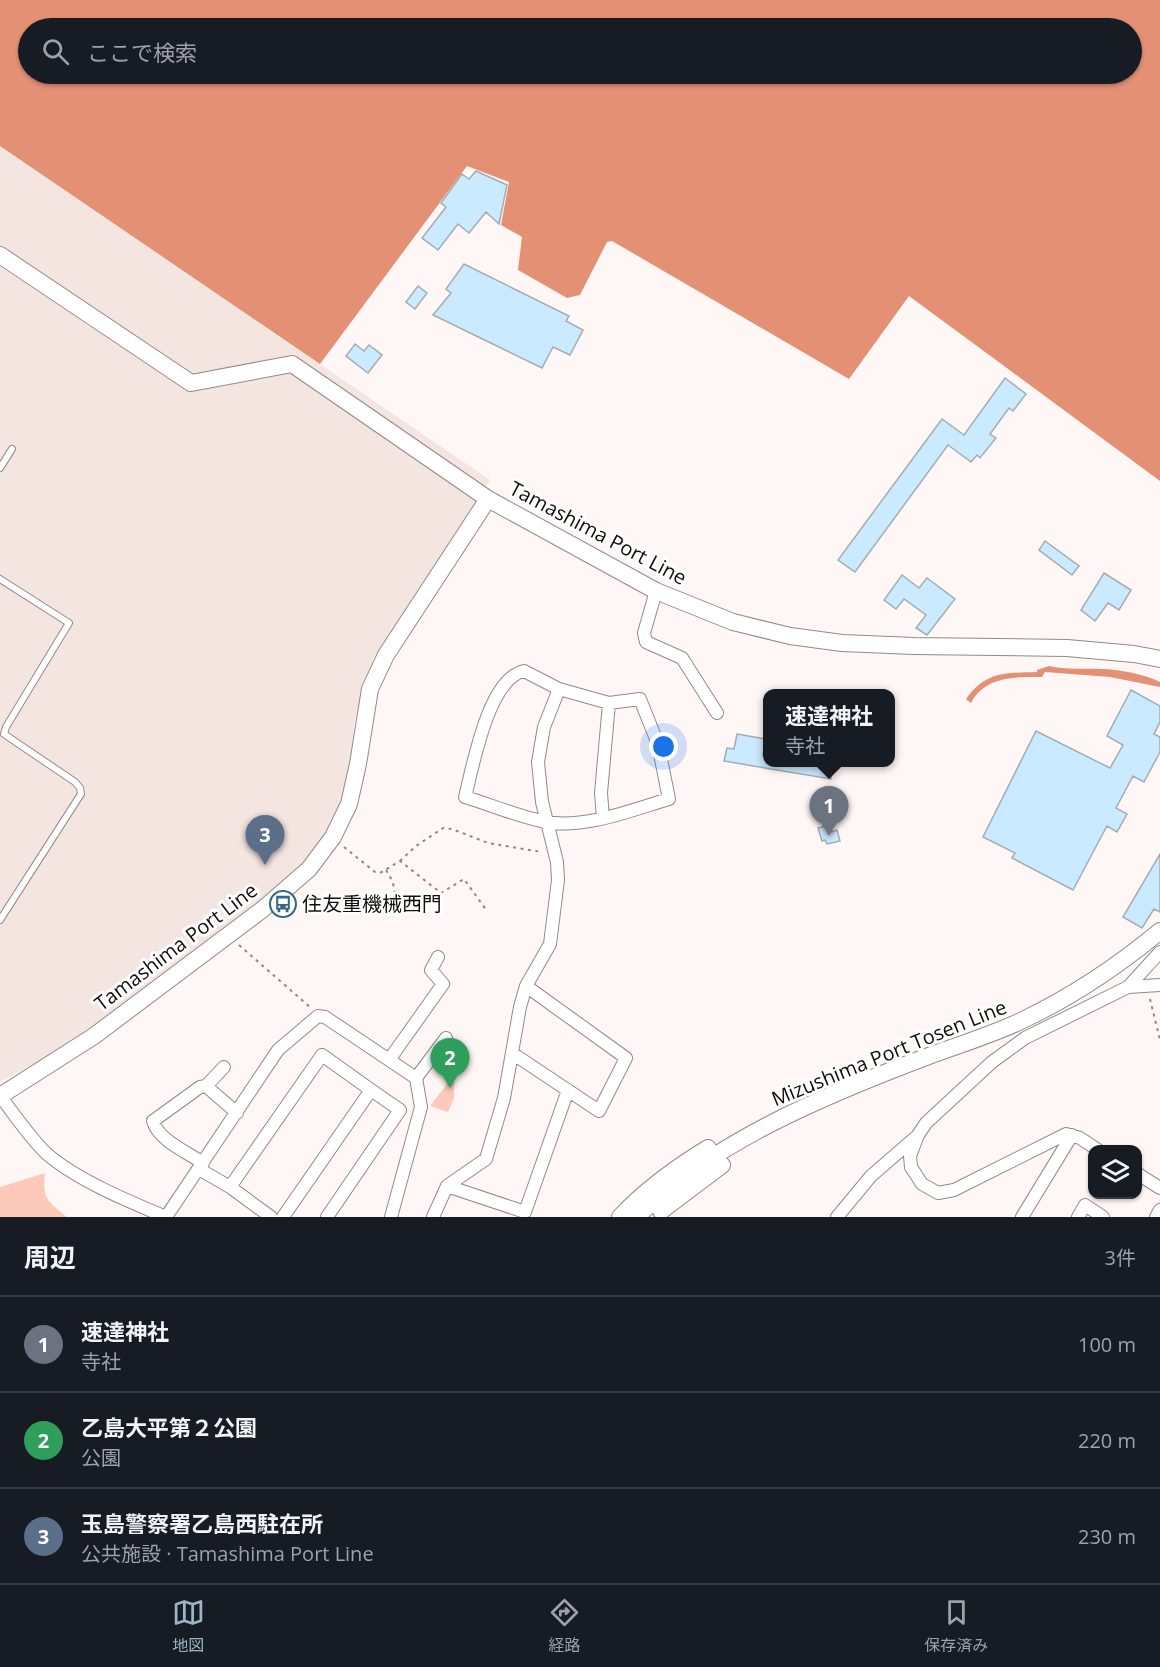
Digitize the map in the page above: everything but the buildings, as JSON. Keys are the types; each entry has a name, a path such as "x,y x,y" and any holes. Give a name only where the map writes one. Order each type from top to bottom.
{"main road":[{"path":"0,255 190,383 292,364 488,499"},
{"name":"Tamashima Port Line","path":"0,1096 94,1036 263,909 309,869 333,837 349,804 358,764 366,707 374,680 386,656 488,499 656,591 733,622 790,636 842,643 1067,648 1134,654 1160,659"},
{"name":"Mizushima Port Tosen Line","path":"637,1217 694,1170 765,1126 849,1088 1022,1020 1090,984 1160,931"},
{"path":"620,1217 632,1204 689,1160 726,1137 765,1126"},
{"path":"654,1217 732,1158 765,1126"}],"street":[{"path":"656,591 644,633 646,642 682,658 717,713"},
{"path":"524,671 560,689 609,703 640,699 658,744 669,799 603,818 574,822 547,822 465,797 486,717 507,683 516,673 524,671"},
{"path":"433,1217 447,1186 486,1159 504,1098 526,986 550,944 558,880 556,856 538,781 538,762 544,727 560,689"},
{"path":"603,818 601,793 609,703"},
{"path":"1091,1145 1072,1135 1061,1136 954,1190 938,1193 922,1184 911,1167 909,1156 926,1123 992,1062 1025,1038 1128,987 1160,952"},
{"path":"389,1060 443,984 431,970 438,957"},
{"path":"1128,987 1154,985"},
{"path":"512,1053 599,1112 626,1058 526,986"},
{"path":"0,1096 48,1154 108,1191 166,1217 278,1050 318,1016 325,1017 416,1078 421,1107 391,1217"},
{"path":"416,1078 446,1038"},
{"path":"230,1187 322,1055 400,1110 327,1217"},
{"path":"224,1067 206,1086 200,1087 153,1121 155,1129 271,1217"},
{"path":"206,1086 237,1113"},
{"path":"283,1217 371,1090"},
{"path":"447,1186 525,1212 568,1090"},
{"path":"837,1217 871,1176 918,1135"},
{"path":"1022,1217 1072,1135"},
{"path":"1142,1177 1160,1188"},
{"path":"1078,1217 1085,1205 1103,1217"},
{"path":"1156,1217 1160,1210"}],"lane":[{"path":"0,468 12,449"},
{"path":"0,579 69,623 6,727 4,734 75,782 81,794 0,920"}],"path":[{"path":"333,837 375,872 380,873 400,861 430,836 447,828 488,843 526,848 556,856"},
{"path":"400,861 441,893 464,879 487,911"},
{"path":"386,870 396,891 393,904"},
{"path":"227,936 318,1016"},
{"path":"1154,985 1160,1040"}],"shaded area":[{"path":"0,0 1160,0 1160,481 909,296 849,379 612,241 607,242 580,295 567,298 518,270 522,237 501,225 509,182 467,166 320,364 0,146"},
{"path":"0,146 490,480 380,651 363,688 354,724 350,766 343,802 327,834 304,865 124,1007 39,1061 0,1082"},
{"path":"1049,666 1126,672 1160,682 1160,687 1110,677 1045,672 1042,677 1011,678 992,683 977,694 971,703 966,699 989,678 997,675 1037,672"},
{"path":"454,1075 454,1098 448,1112 430,1106"},
{"path":"45,1173 44,1189 48,1199 67,1217 0,1217 0,1187"}],"place":[{"name":"速達神社","path":"829,836"},
{"name":"玉島警察署乙島西駐在所","path":"265,865"},
{"name":"住友重機械西門","path":"283,904"},
{"name":"乙島大平第２公園","path":"450,1088"}]}
